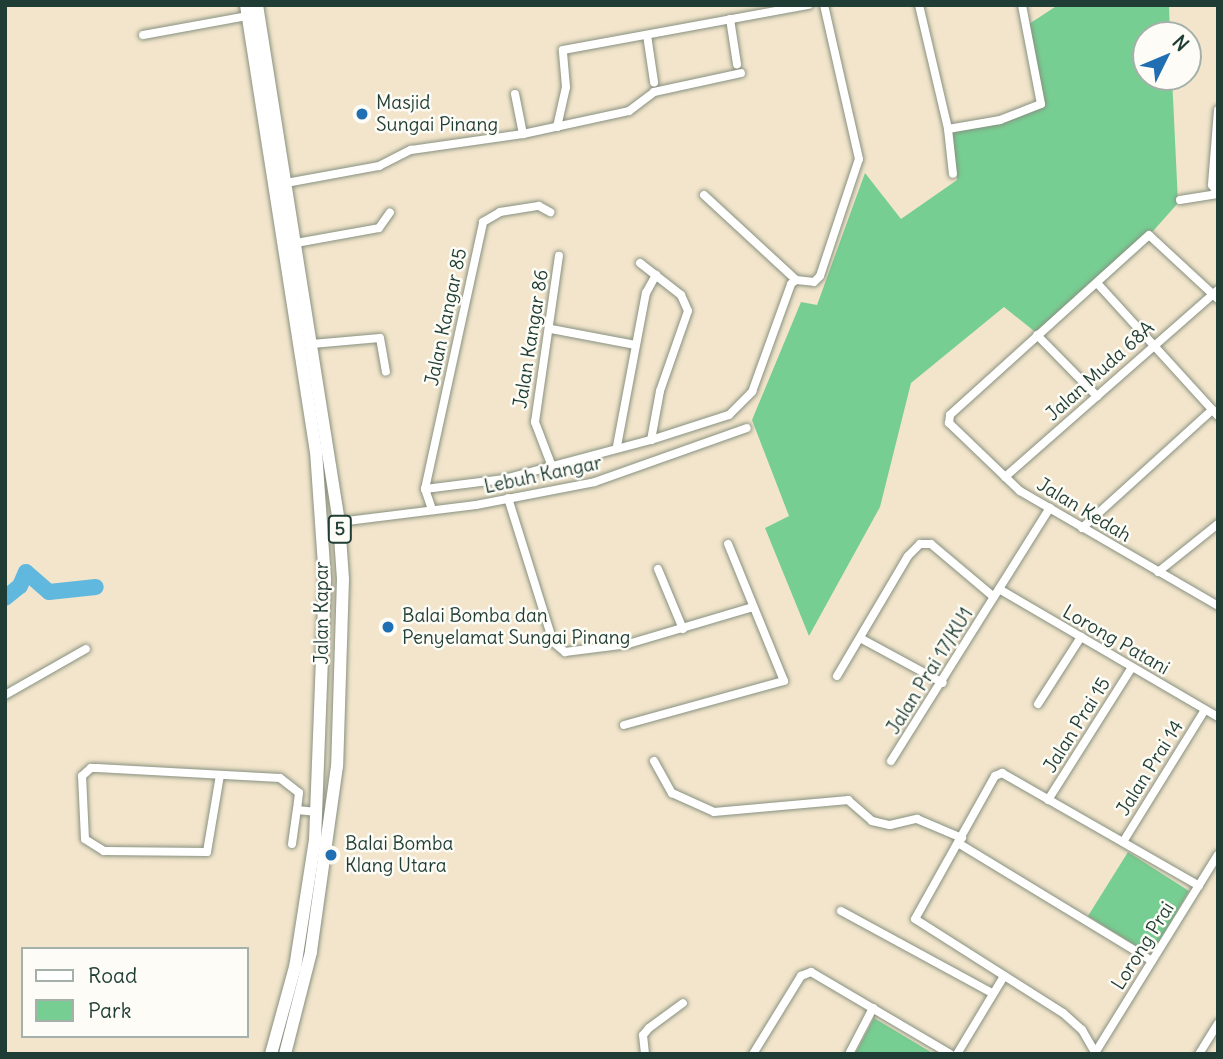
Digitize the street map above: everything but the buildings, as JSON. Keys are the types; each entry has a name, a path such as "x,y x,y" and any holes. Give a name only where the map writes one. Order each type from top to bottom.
{"highway":[{"name":"Jalan Kapar","path":"257,5 339,522 344,620 340,738 311,952 285,1054"},
{"name":"Jalan Kapar","path":"247,10 316,451 326,607 317,811 299,944 271,1054"}],"street":[{"path":"557,127 566,87 562,51 809,5"},
{"path":"704,195 796,280 814,282 820,276 859,159 824,5"},
{"path":"919,5 948,129 953,174"},
{"path":"948,129 1021,113 1039,106 1041,95 1022,5"},
{"path":"143,35 247,10"},
{"path":"730,19 737,64"},
{"path":"647,34 654,82"},
{"path":"286,183 379,166 411,150 523,134 635,109 654,92 741,73"},
{"path":"515,94 523,134"},
{"path":"1180,201 1218,194 1212,185 1218,110"},
{"name":"Jalan Kangar 85","path":"425,489 483,222 499,212 539,206 550,212"},
{"path":"296,243 379,228 390,212"},
{"path":"1097,396 1037,335 1097,283 1153,236 1216,294"},
{"name":"Jalan Kangar 86","path":"551,464 534,422 551,329 559,256"},
{"path":"640,263 681,295 688,312 660,391 651,440"},
{"path":"617,446 646,293 656,275"},
{"path":"432,509 425,489 476,485 617,446 651,440 729,415 752,392 775,321 796,280"},
{"path":"1082,528 1215,413 1097,283"},
{"name":"Jalan Muda 68A","path":"1005,477 1153,344 1216,294"},
{"path":"551,329 636,345"},
{"name":"Jalan Kedah","path":"1037,335 950,415 949,422 1005,477 1050,508 1218,606"},
{"path":"312,344 380,338 386,371"},
{"name":"Lebuh Kangar","path":"339,522 509,498 639,470 747,428"},
{"path":"509,498 558,649 565,652 601,648 682,629 753,607"},
{"name":"Jalan Prai 17/KU1","path":"891,761 943,683 1050,508"},
{"path":"1158,572 1218,524"},
{"name":"Lorong Patani","path":"860,638 908,556 923,543 996,593 1081,637 1218,718"},
{"path":"624,725 784,681 728,544"},
{"path":"658,569 682,629"},
{"path":"1038,704 1081,637"},
{"path":"836,676 860,638 943,683"},
{"path":"5,695 40,680 86,649"},
{"name":"Jalan Prai 15","path":"1048,800 1132,667"},
{"name":"Jalan Prai 14","path":"1123,842 1205,710"},
{"path":"654,761 672,793 713,812 848,800 872,821 890,825 917,819 960,841 1152,961"},
{"path":"220,775 211,849 202,853 104,850 85,839 82,776 97,768 280,778 299,793 292,844"},
{"path":"1096,1054 1082,1030 1063,1013 915,919 998,773 1199,886"},
{"path":"297,810 317,811"},
{"name":"Lorong Prai","path":"1096,1054 1218,855"},
{"path":"841,911 992,993"},
{"path":"753,1054 801,976 811,972 950,1054"},
{"path":"957,1054 1004,976"},
{"path":"645,1054 643,1035 682,1003"},
{"path":"849,1054 873,1008"},
{"path":"1199,1054 1218,1023"}],"green space":[{"path":"1058,5 1169,5 1170,21 1132,21 1132,91 1173,91 1178,203 1154,230 1039,335 1004,307 911,383 880,507 809,636 765,528 789,516 752,420 801,302 817,305 865,173 901,219 957,180 952,133 1039,108 1029,24"},
{"path":"1128,852 1189,891 1154,951 1141,949 1088,916"},
{"path":"874,1018 934,1054 855,1054"}],"waterway":[{"path":"5,598 20,586 26,572 49,592 96,587"}],"place":[{"name":"Masjid Sungai Pinang","path":"362,114"},
{"name":"Balai Bomba dan Penyelamat Sungai Pinang","path":"388,627"},
{"name":"Balai Bomba Klang Utara","path":"331,855"}]}
